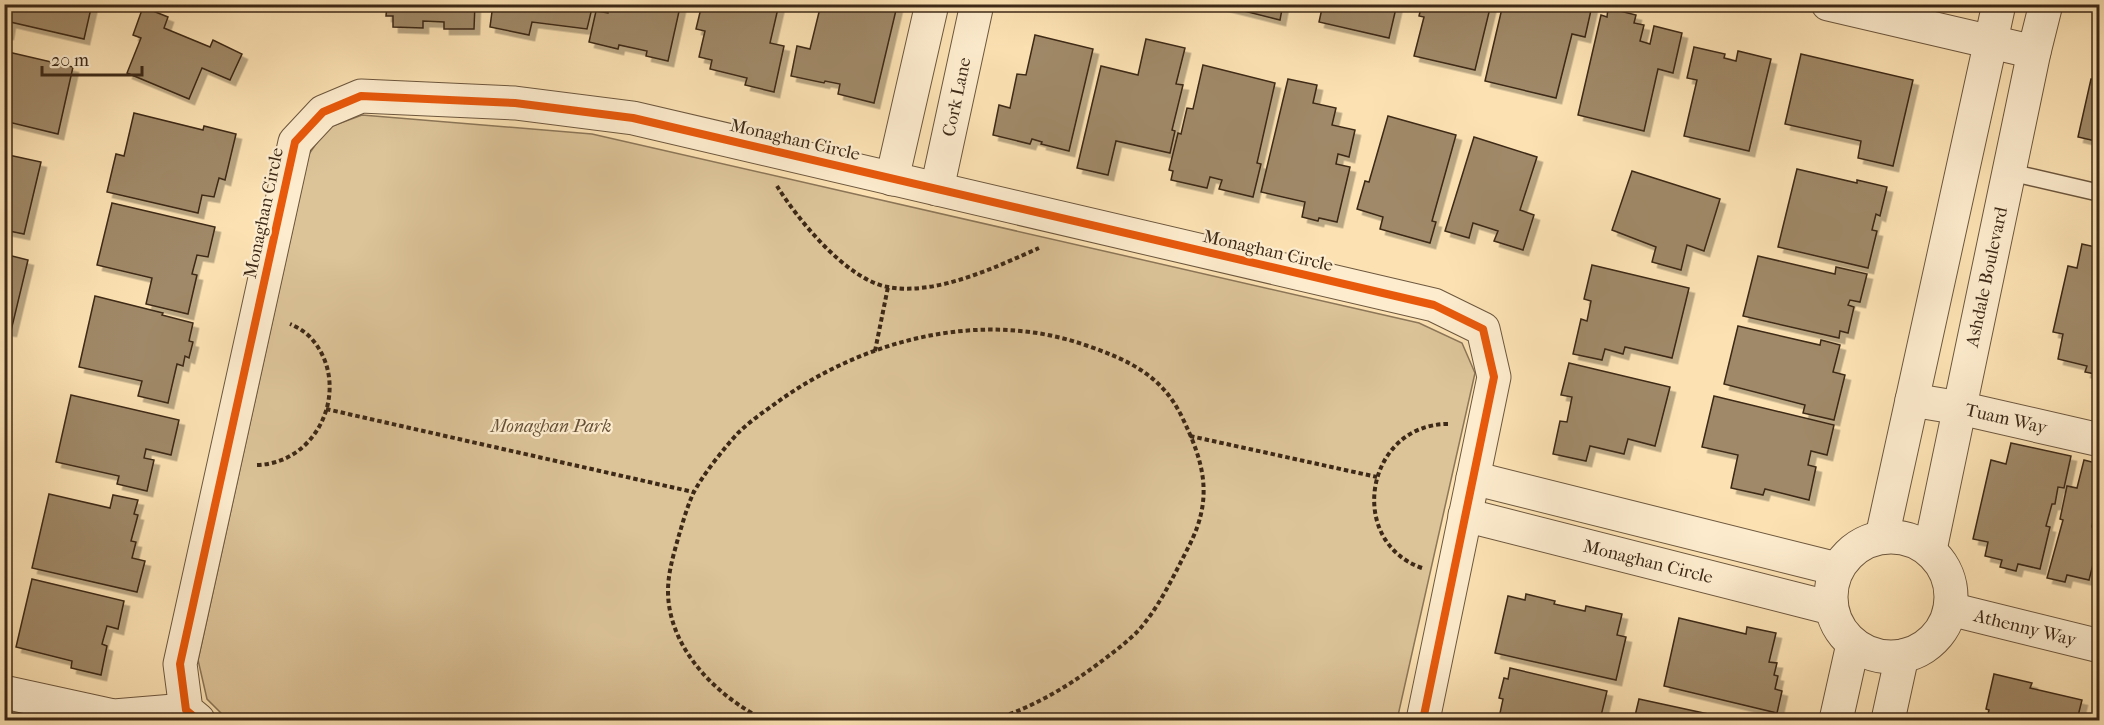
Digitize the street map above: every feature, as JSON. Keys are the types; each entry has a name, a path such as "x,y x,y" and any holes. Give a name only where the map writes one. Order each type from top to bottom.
{"street":[{"path":"892,179 932,4"},
{"name":"Cork Lane","path":"937,189 977,4"},
{"path":"1827,4 2034,52"},
{"path":"1882,537 1999,4"},
{"name":"Ashdale Boulevard","path":"1930,550 2046,4"},
{"name":"Monaghan Circle","path":"4,692 114,716 192,715 180,664 295,142 322,112 360,96 515,104 633,118 1434,305 1484,329 1494,376 1424,720"},
{"name":"Tuam Way","path":"1912,400 1960,408 2100,440"},
{"path":"1473,478 1837,569"},
{"name":"Monaghan Circle","path":"1466,515 1831,608"},
{"path":"1882,537 1903,538 1930,550 1944,567 1951,587 1950,609 1942,628 1929,645 1902,656 1881,657 1853,644 1839,628 1831,608 1831,587 1837,569 1850,552 1867,541 1882,537"},
{"name":"Athenny Way","path":"1950,609 2100,646"},
{"path":"1836,720 1853,644"},
{"path":"1888,720 1902,656"}],"lane":[{"path":"2009,172 2100,193"}],"path":[{"path":"776,184 792,209 827,249 859,273 888,287 913,288 956,280 1042,246"},
{"path":"874,352 888,287"},
{"path":"251,465 264,465 280,460 309,442 319,429 329,398 327,368 320,351 309,336 282,318"},
{"path":"765,720 732,702 704,675 680,640 671,615 668,591 671,567 693,492 739,433 767,410 818,376 847,362 901,342 933,334 982,330 1019,332 1072,340 1099,350 1154,378 1175,404 1190,436 1204,478 1204,506 1192,541 1156,605 1137,631 1112,654 1057,693 1038,703 993,720"},
{"path":"326,409 693,492"},
{"path":"1424,568 1400,556 1379,527 1375,508 1377,477 1391,449 1408,436 1427,427 1455,424"},
{"path":"1190,436 1377,477"}],"green space":[{"name":"Monaghan Park","path":"362,115 592,134 1419,323 1462,343 1475,373 1397,720 228,720 207,699 198,660 309,154 327,128"}],"building":[{"path":"4,4 92,4 84,39 10,22 8,34 4,34"},
{"path":"387,4 475,4 474,29 444,29 444,22 423,21 423,28 393,27 393,16 386,16"},
{"path":"493,4 593,4 587,29 532,22 529,35 490,27"},
{"path":"607,4 670,4 680,7 668,61 646,56 647,51 619,45 618,49 589,42 596,11 608,13 610,5"},
{"path":"702,4 779,4 770,43 784,46 774,92 745,85 747,78 710,69 712,60 699,57 705,31 696,29"},
{"path":"821,4 897,6 874,103 838,94 840,84 791,76 797,46 810,49"},
{"path":"1216,4 1283,4 1280,20"},
{"path":"1323,4 1397,4 1389,38 1319,22"},
{"path":"1422,4 1491,4 1475,70 1414,56 1424,17 1419,16"},
{"path":"1503,4 1551,4 1550,7 1559,9 1560,4 1592,6 1585,37 1572,34 1556,98 1485,81"},
{"path":"143,7 168,17 164,28 210,47 213,40 242,54 230,80 202,68 189,99 127,73 141,38 133,35"},
{"path":"1608,8 1636,15 1634,23 1644,25 1640,41 1650,44 1654,26 1682,33 1673,73 1658,69 1644,131 1578,115 1601,15 1607,17"},
{"path":"1035,35 1093,49 1069,151 1041,144 1042,142 1032,139 1030,144 993,135 999,105 1010,108 1017,74 1026,75"},
{"path":"1146,39 1185,48 1176,84 1183,85 1172,130 1175,131 1170,153 1116,141 1108,175 1077,168 1101,66 1138,75"},
{"path":"1694,47 1725,54 1724,58 1736,61 1738,51 1771,59 1749,151 1684,136 1697,80 1687,78"},
{"path":"4,51 73,67 58,134 4,121"},
{"path":"1801,54 1913,80 1893,166 1858,158 1861,141 1785,124"},
{"path":"1203,65 1275,83 1257,163 1261,164 1253,197 1219,189 1222,180 1210,177 1207,188 1171,180 1173,171 1169,170 1178,133 1181,134 1187,108 1193,109"},
{"path":"1288,79 1317,85 1313,103 1336,108 1332,125 1355,130 1349,157 1338,154 1336,164 1350,167 1337,222 1302,217 1305,202 1261,192"},
{"path":"2091,79 2100,80 2100,142 2078,137"},
{"path":"134,113 203,130 204,126 236,134 225,180 219,178 214,197 202,195 198,213 107,192 116,154 124,156"},
{"path":"1388,116 1456,135 1432,221 1436,222 1430,243 1380,229 1383,217 1357,209 1365,181 1369,182"},
{"path":"1474,137 1537,157 1520,210 1534,215 1523,250 1494,241 1498,231 1473,223 1469,238 1445,231"},
{"path":"4,154 41,162 24,234 4,230"},
{"path":"1797,169 1857,183 1857,180 1887,187 1880,216 1876,214 1872,230 1877,231 1868,268 1778,247"},
{"path":"1632,171 1720,199 1704,251 1687,245 1681,270 1652,262 1656,247 1612,230"},
{"path":"112,203 215,227 208,257 197,255 192,274 197,275 188,314 146,304 152,278 97,265"},
{"path":"2082,244 2100,248 2100,375 2085,372 2087,366 2058,359 2063,334 2053,332 2068,266 2077,268"},
{"path":"4,254 28,260 11,331 4,330"},
{"path":"1758,256 1835,274 1836,267 1867,274 1860,302 1850,300 1848,305 1854,307 1848,333 1840,331 1839,338 1743,316"},
{"path":"1592,265 1689,288 1672,358 1625,347 1623,354 1605,349 1602,360 1573,354 1581,319 1587,321 1591,301 1584,299"},
{"path":"95,296 193,323 189,341 193,342 189,358 185,356 183,366 177,364 168,403 138,396 142,381 79,367"},
{"path":"1738,326 1820,345 1821,340 1840,345 1833,372 1845,375 1834,420 1803,413 1805,405 1724,384"},
{"path":"1569,363 1670,387 1655,446 1628,439 1624,454 1590,446 1586,461 1553,454 1560,421 1567,422 1572,397 1561,395"},
{"path":"71,395 179,420 171,455 146,449 144,458 154,460 147,491 117,484 119,476 56,462"},
{"path":"1714,396 1834,425 1827,455 1811,451 1808,465 1816,467 1809,500 1765,489 1763,495 1731,488 1738,455 1702,447"},
{"path":"2011,443 2071,456 2064,488 2058,487 2055,504 2052,504 2046,526 2050,527 2040,569 2018,564 2016,571 2000,567 2002,560 1985,556 1988,542 1973,539 1991,460 2006,464"},
{"path":"2084,460 2100,464 2100,523 2093,521 2092,527 2100,529 2100,537 2089,580 2067,575 2065,582 2047,578 2063,520 2060,519 2067,486 2077,488"},
{"path":"49,494 110,508 113,495 138,500 134,514 138,515 131,541 136,542 132,558 145,561 137,592 32,568"},
{"path":"2100,555 2100,585 2093,583"},
{"path":"32,579 124,601 118,629 107,626 102,644 107,646 101,675 71,668 72,661 16,647"},
{"path":"1526,594 1555,601 1554,604 1585,611 1586,606 1622,614 1617,635 1626,637 1616,680 1495,653 1508,596 1525,600"},
{"path":"1679,618 1746,634 1747,627 1776,633 1769,662 1777,663 1774,675 1778,676 1775,689 1782,691 1777,713 1664,686"},
{"path":"1510,668 1607,691 1600,720 1487,720 1488,716 1499,718 1503,699 1499,698 1504,678 1508,679"},
{"path":"1994,674 2032,683 2030,688 2082,700 2077,720 1968,720 1970,714 1987,718 1989,710 1986,709"},
{"path":"1639,699 1736,720 1634,720"}],"cycle path":[{"path":"198,720 186,710 180,664 295,142 323,112 361,96 515,103 633,118 1434,305 1483,329 1494,377 1423,720"}]}
